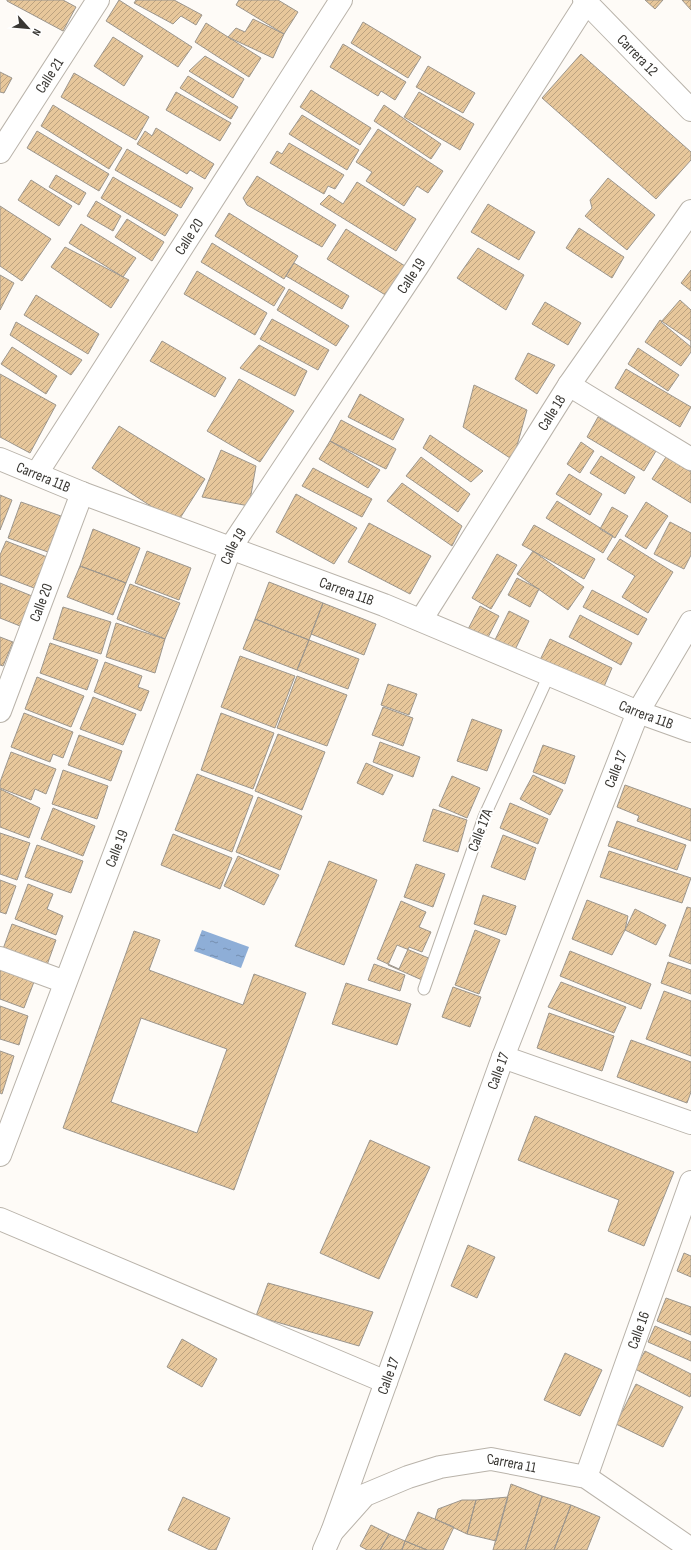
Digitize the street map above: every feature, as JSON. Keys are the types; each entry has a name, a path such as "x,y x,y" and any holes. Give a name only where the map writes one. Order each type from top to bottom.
{"street":[{"name":"Calle 21","path":"0,152 98,0"},
{"name":"Calle 20","path":"37,474 341,0"},
{"name":"Carrera 12","path":"586,1 691,110"},
{"name":"Calle 19","path":"0,1155 231,547 417,267 586,1"},
{"name":"Calle 18","path":"421,620 569,385 691,211"},
{"path":"569,385 691,459"},
{"name":"Carrera 11B","path":"0,459 82,493 231,547 421,620 638,712 691,731"},
{"name":"Calle 20","path":"0,711 82,493"},
{"name":"Calle 17","path":"328,1541 503,1057 638,712 691,622"},
{"path":"0,958 65,982"},
{"path":"503,1057 691,1122"},
{"name":"Calle 16","path":"586,1477 691,1182"},
{"path":"0,1219 386,1382"},
{"name":"Carrera 11","path":"328,1541 365,1495 408,1477 440,1467 491,1459 586,1477 691,1548"}],"lane":[{"name":"Calle 17A","path":"424,989 484,817 549,675"}],"water":[{"path":"202,930 249,947 241,968 194,951"}],"building":[{"path":"7,0 63,0 76,7 63,31"},
{"path":"119,0 192,47 178,67 106,21"},
{"path":"136,0 174,0 202,15 196,25 181,16 173,24 134,3"},
{"path":"239,0 278,0 298,12 284,34 236,5"},
{"path":"645,0 663,0 655,9"},
{"path":"682,0 691,0 691,10"},
{"path":"253,19 284,34 273,58 228,37 236,28 245,32"},
{"path":"363,22 421,57 408,78 351,43"},
{"path":"206,23 261,58 249,77 195,42"},
{"path":"113,37 143,56 124,86 94,66"},
{"path":"343,44 406,82 395,100 381,91 378,96 330,67"},
{"path":"581,54 691,152 691,160 656,199 542,98"},
{"path":"205,56 244,79 233,98 189,71"},
{"path":"428,66 475,93 463,113 416,87"},
{"path":"0,72 12,78 4,93 0,92"},
{"path":"74,73 149,117 136,140 61,97"},
{"path":"188,76 238,107 231,119 180,88"},
{"path":"311,90 371,128 360,145 300,107"},
{"path":"176,92 231,123 220,141 166,110"},
{"path":"419,92 474,124 460,150 404,117"},
{"path":"53,105 122,148 109,169 41,126"},
{"path":"384,105 441,144 431,159 374,121"},
{"path":"302,115 359,150 347,170 289,134"},
{"path":"156,128 214,164 205,179 190,170 187,174 137,144 145,131 152,136"},
{"path":"378,129 443,171 428,193 417,186 404,206 366,181 372,172 356,162"},
{"path":"37,131 109,174 99,191 27,148"},
{"path":"289,143 344,175 335,189 328,186 324,194 270,163 277,151 282,154"},
{"path":"127,149 193,188 181,208 115,170"},
{"path":"56,175 86,193 79,205 49,187"},
{"path":"257,176 336,225 322,247 247,205 243,198"},
{"path":"113,177 178,215 165,236 101,198"},
{"path":"608,178 655,215 627,250 585,216 592,208 590,200"},
{"path":"31,180 72,206 59,226 18,200"},
{"path":"357,182 416,219 396,251 320,204 329,195 343,204"},
{"path":"96,201 121,216 113,231 87,216"},
{"path":"488,204 535,232 519,260 471,232"},
{"path":"0,206 51,239 22,281 0,266"},
{"path":"229,213 298,256 284,279 215,236"},
{"path":"127,219 164,242 152,261 115,237"},
{"path":"81,224 136,258 123,277 69,243"},
{"path":"579,228 624,257 612,278 566,248"},
{"path":"346,229 405,266 387,296 327,259"},
{"path":"212,243 285,288 274,306 201,262"},
{"path":"65,247 129,280 111,308 51,267"},
{"path":"478,248 524,275 506,310 457,278"},
{"path":"294,263 349,296 342,309 286,276"},
{"path":"691,270 691,291 681,283"},
{"path":"197,271 267,313 255,335 184,294"},
{"path":"0,275 14,283 0,310"},
{"path":"289,289 349,326 336,346 277,310"},
{"path":"36,295 99,334 88,354 24,315"},
{"path":"680,300 691,310 691,347 661,322"},
{"path":"545,302 581,323 568,345 532,324"},
{"path":"272,319 329,350 318,370 260,339"},
{"path":"660,320 691,341 691,352 681,366 645,342"},
{"path":"16,322 82,360 71,375 10,335"},
{"path":"162,341 226,378 215,397 150,361"},
{"path":"259,345 307,371 295,396 240,368"},
{"path":"12,347 57,376 46,394 1,364"},
{"path":"638,348 679,375 668,391 628,364"},
{"path":"528,353 555,365 537,394 515,379"},
{"path":"626,369 691,407 680,427 615,388"},
{"path":"0,374 56,405 30,453 0,437"},
{"path":"239,379 294,411 260,462 207,431"},
{"path":"474,385 527,410 513,460 463,427"},
{"path":"360,394 404,419 393,440 348,417"},
{"path":"598,417 656,451 644,471 587,437"},
{"path":"341,420 396,449 386,469 330,441"},
{"path":"119,426 205,479 177,523 92,468"},
{"path":"430,435 483,471 471,482 423,448"},
{"path":"330,441 380,470 368,488 319,459"},
{"path":"581,442 594,451 580,473 567,464"},
{"path":"221,450 256,466 249,506 202,497"},
{"path":"601,456 635,477 625,494 590,473"},
{"path":"421,457 470,494 458,512 406,476"},
{"path":"666,457 691,472 691,503 652,479"},
{"path":"313,468 372,499 362,517 302,486"},
{"path":"569,474 602,494 590,515 556,494"},
{"path":"402,483 462,526 452,546 387,501"},
{"path":"296,494 357,528 334,564 276,532"},
{"path":"0,495 12,500 0,530"},
{"path":"557,501 613,536 603,553 546,518"},
{"path":"21,502 61,516 48,552 8,538"},
{"path":"646,502 668,516 646,549 625,536"},
{"path":"612,507 628,516 615,538 600,529"},
{"path":"670,522 691,533 691,555 684,569 654,554"},
{"path":"369,523 431,556 410,594 348,562"},
{"path":"534,525 595,559 584,579 522,545"},
{"path":"93,529 140,548 126,583 80,566"},
{"path":"620,539 673,572 648,613 622,597 635,576 607,559"},
{"path":"6,541 47,557 34,588 0,575 0,555"},
{"path":"147,551 191,568 179,600 135,583"},
{"path":"533,551 584,587 568,610 517,574"},
{"path":"497,554 517,565 491,609 472,598"},
{"path":"80,566 126,583 113,615 67,597"},
{"path":"517,578 539,589 530,607 508,595"},
{"path":"269,582 323,603 309,640 255,619"},
{"path":"0,583 32,596 20,626 0,618"},
{"path":"130,584 180,603 165,639 117,619"},
{"path":"592,590 647,619 638,635 583,607"},
{"path":"323,603 376,624 364,655 311,634"},
{"path":"480,606 499,616 484,645 465,635"},
{"path":"63,607 111,622 101,654 53,639"},
{"path":"509,611 529,621 513,654 493,644"},
{"path":"580,615 632,643 621,665 569,637"},
{"path":"255,619 309,640 297,670 243,649"},
{"path":"116,623 165,639 155,673 106,657"},
{"path":"0,637 13,642 3,666 0,665"},
{"path":"550,639 612,668 603,689 540,660"},
{"path":"309,640 359,659 348,689 297,670"},
{"path":"50,643 98,660 87,690 40,673"},
{"path":"240,656 295,676 275,728 221,707"},
{"path":"105,662 142,676 138,687 149,691 141,711 94,692"},
{"path":"297,676 347,695 327,746 277,728"},
{"path":"37,677 84,696 71,727 25,709"},
{"path":"388,684 417,694 409,715 381,705"},
{"path":"93,697 136,714 123,745 80,729"},
{"path":"383,707 413,718 403,746 372,735"},
{"path":"24,713 73,732 63,758 53,754 50,762 11,747"},
{"path":"221,713 274,733 253,789 201,770"},
{"path":"472,719 502,730 487,771 457,761"},
{"path":"278,734 325,752 302,810 255,791"},
{"path":"79,735 122,751 111,781 68,765"},
{"path":"380,742 420,757 413,777 373,762"},
{"path":"543,745 575,756 565,784 533,772"},
{"path":"11,752 56,769 46,794 35,789 31,800 0,788 0,782"},
{"path":"366,763 393,775 383,795 357,783"},
{"path":"63,770 108,786 97,819 52,804"},
{"path":"197,774 253,796 232,852 175,830"},
{"path":"533,775 563,790 550,815 520,799"},
{"path":"452,776 480,788 467,818 439,806"},
{"path":"625,785 691,809 691,841 637,821 639,816 617,807"},
{"path":"0,789 40,808 29,838 0,827"},
{"path":"258,797 302,816 280,870 236,852"},
{"path":"510,803 548,819 538,844 500,828"},
{"path":"53,808 95,826 83,856 41,839"},
{"path":"433,809 467,820 458,852 423,841"},
{"path":"617,821 686,845 677,870 608,846"},
{"path":"0,833 30,843 17,880 0,874"},
{"path":"173,834 232,858 220,889 161,865"},
{"path":"503,835 536,848 525,880 491,867"},
{"path":"37,845 83,861 71,893 25,877"},
{"path":"609,851 691,878 682,903 600,877"},
{"path":"238,856 279,875 264,905 224,886"},
{"path":"329,861 377,880 344,965 295,946"},
{"path":"416,864 445,874 433,907 404,897"},
{"path":"0,880 16,886 6,914 0,912"},
{"path":"28,884 53,894 47,909 63,916 56,935 15,919"},
{"path":"483,895 516,906 506,935 474,924"},
{"path":"587,900 628,916 625,930 612,955 572,939"},
{"path":"401,901 426,912 419,927 431,932 422,952 409,947 399,969 377,959"},
{"path":"687,907 691,908 691,964 669,956"},
{"path":"635,909 666,925 656,945 625,930"},
{"path":"12,924 56,940 47,965 3,949"},
{"path":"475,930 500,940 479,994 455,985"},
{"path":"134,931 160,940 149,970 243,1005 254,974 306,993 234,1190 63,1128","holes":["141,1018 227,1049 197,1133 111,1102"]},
{"path":"397,945 431,959 422,980 388,965"},
{"path":"570,951 651,984 641,1009 560,976"},
{"path":"0,961 37,974 24,1008 0,999"},
{"path":"668,962 691,970 691,994 661,983"},
{"path":"374,964 405,975 400,991 368,980"},
{"path":"561,982 626,1007 614,1033 548,1007"},
{"path":"346,983 411,1004 397,1045 332,1024"},
{"path":"453,987 481,997 470,1027 442,1017"},
{"path":"664,991 691,1001 691,1056 646,1039"},
{"path":"0,1006 28,1016 19,1045 0,1039"},
{"path":"549,1013 614,1036 602,1071 537,1048"},
{"path":"631,1040 691,1062 691,1092 687,1103 617,1077"},
{"path":"0,1051 14,1056 2,1094 0,1093"},
{"path":"535,1116 674,1172 644,1246 608,1231 619,1200 518,1160"},
{"path":"370,1140 430,1167 379,1279 320,1253"},
{"path":"468,1245 495,1257 477,1298 451,1286"},
{"path":"684,1253 691,1256 691,1277 677,1271"},
{"path":"268,1283 373,1312 359,1346 256,1316"},
{"path":"666,1298 691,1307 691,1335 657,1321"},
{"path":"655,1326 691,1342 691,1361 648,1342"},
{"path":"182,1339 217,1359 202,1387 167,1367"},
{"path":"645,1351 691,1374 690,1397 635,1369"},
{"path":"565,1353 602,1370 580,1416 544,1400"},
{"path":"636,1384 683,1407 663,1447 616,1424"},
{"path":"511,1484 542,1496 525,1550 493,1550"},
{"path":"542,1496 571,1505 554,1550 525,1550"},
{"path":"183,1497 230,1518 216,1550 210,1550 168,1530"},
{"path":"508,1497 496,1541 467,1534 476,1500"},
{"path":"462,1500 476,1500 467,1534 435,1519 438,1509"},
{"path":"571,1505 600,1517 587,1550 554,1550"},
{"path":"418,1512 454,1527 443,1550 427,1550 405,1541"},
{"path":"371,1525 389,1534 380,1550 367,1550 360,1546"},
{"path":"389,1534 405,1541 402,1550 380,1550"},
{"path":"405,1541 427,1550 402,1550"}]}
